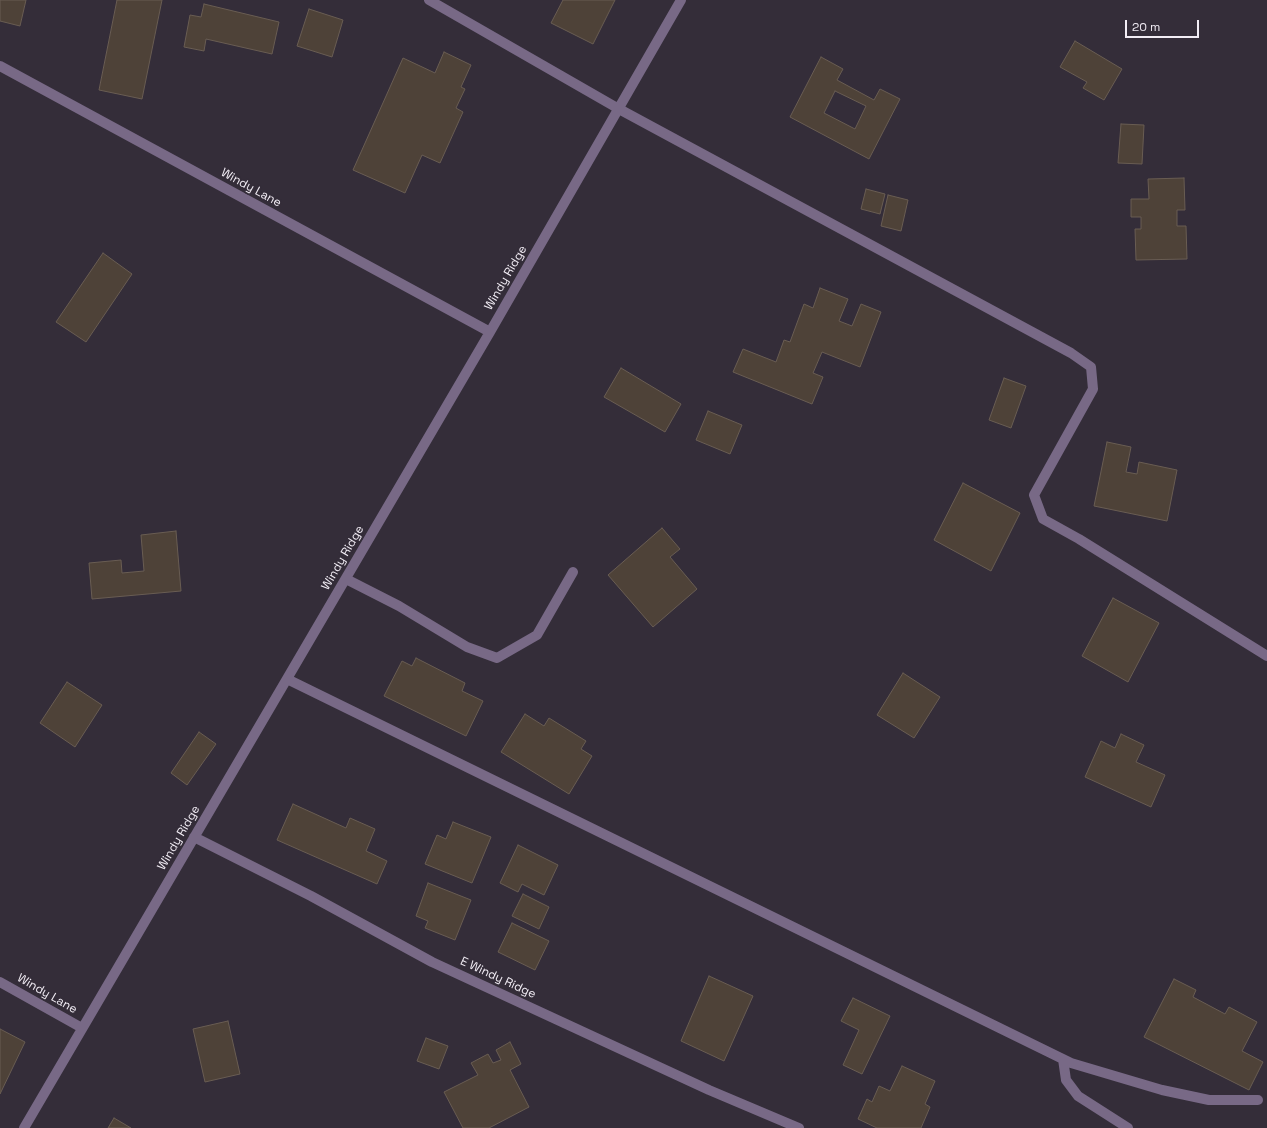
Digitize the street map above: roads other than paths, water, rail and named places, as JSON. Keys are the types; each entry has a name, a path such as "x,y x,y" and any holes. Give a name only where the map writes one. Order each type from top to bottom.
{"street":[{"path":"429,0 619,109 1071,353 1091,367 1093,389 1034,495 1043,520 1080,539 1267,656"},
{"name":"Windy Ridge","path":"24,1128 490,332 681,0"},
{"name":"Windy Lane","path":"0,66 490,332"},
{"path":"346,579 399,606 467,647 498,658 537,635 573,572"},
{"path":"287,679 1063,1059 1162,1090 1209,1100 1258,1100"},
{"name":"E Windy Ridge","path":"194,837 311,896 432,962 709,1090 800,1128"},
{"name":"Windy Lane","path":"0,982 82,1028"},
{"path":"1063,1059 1066,1080 1078,1096 1128,1128"}]}
